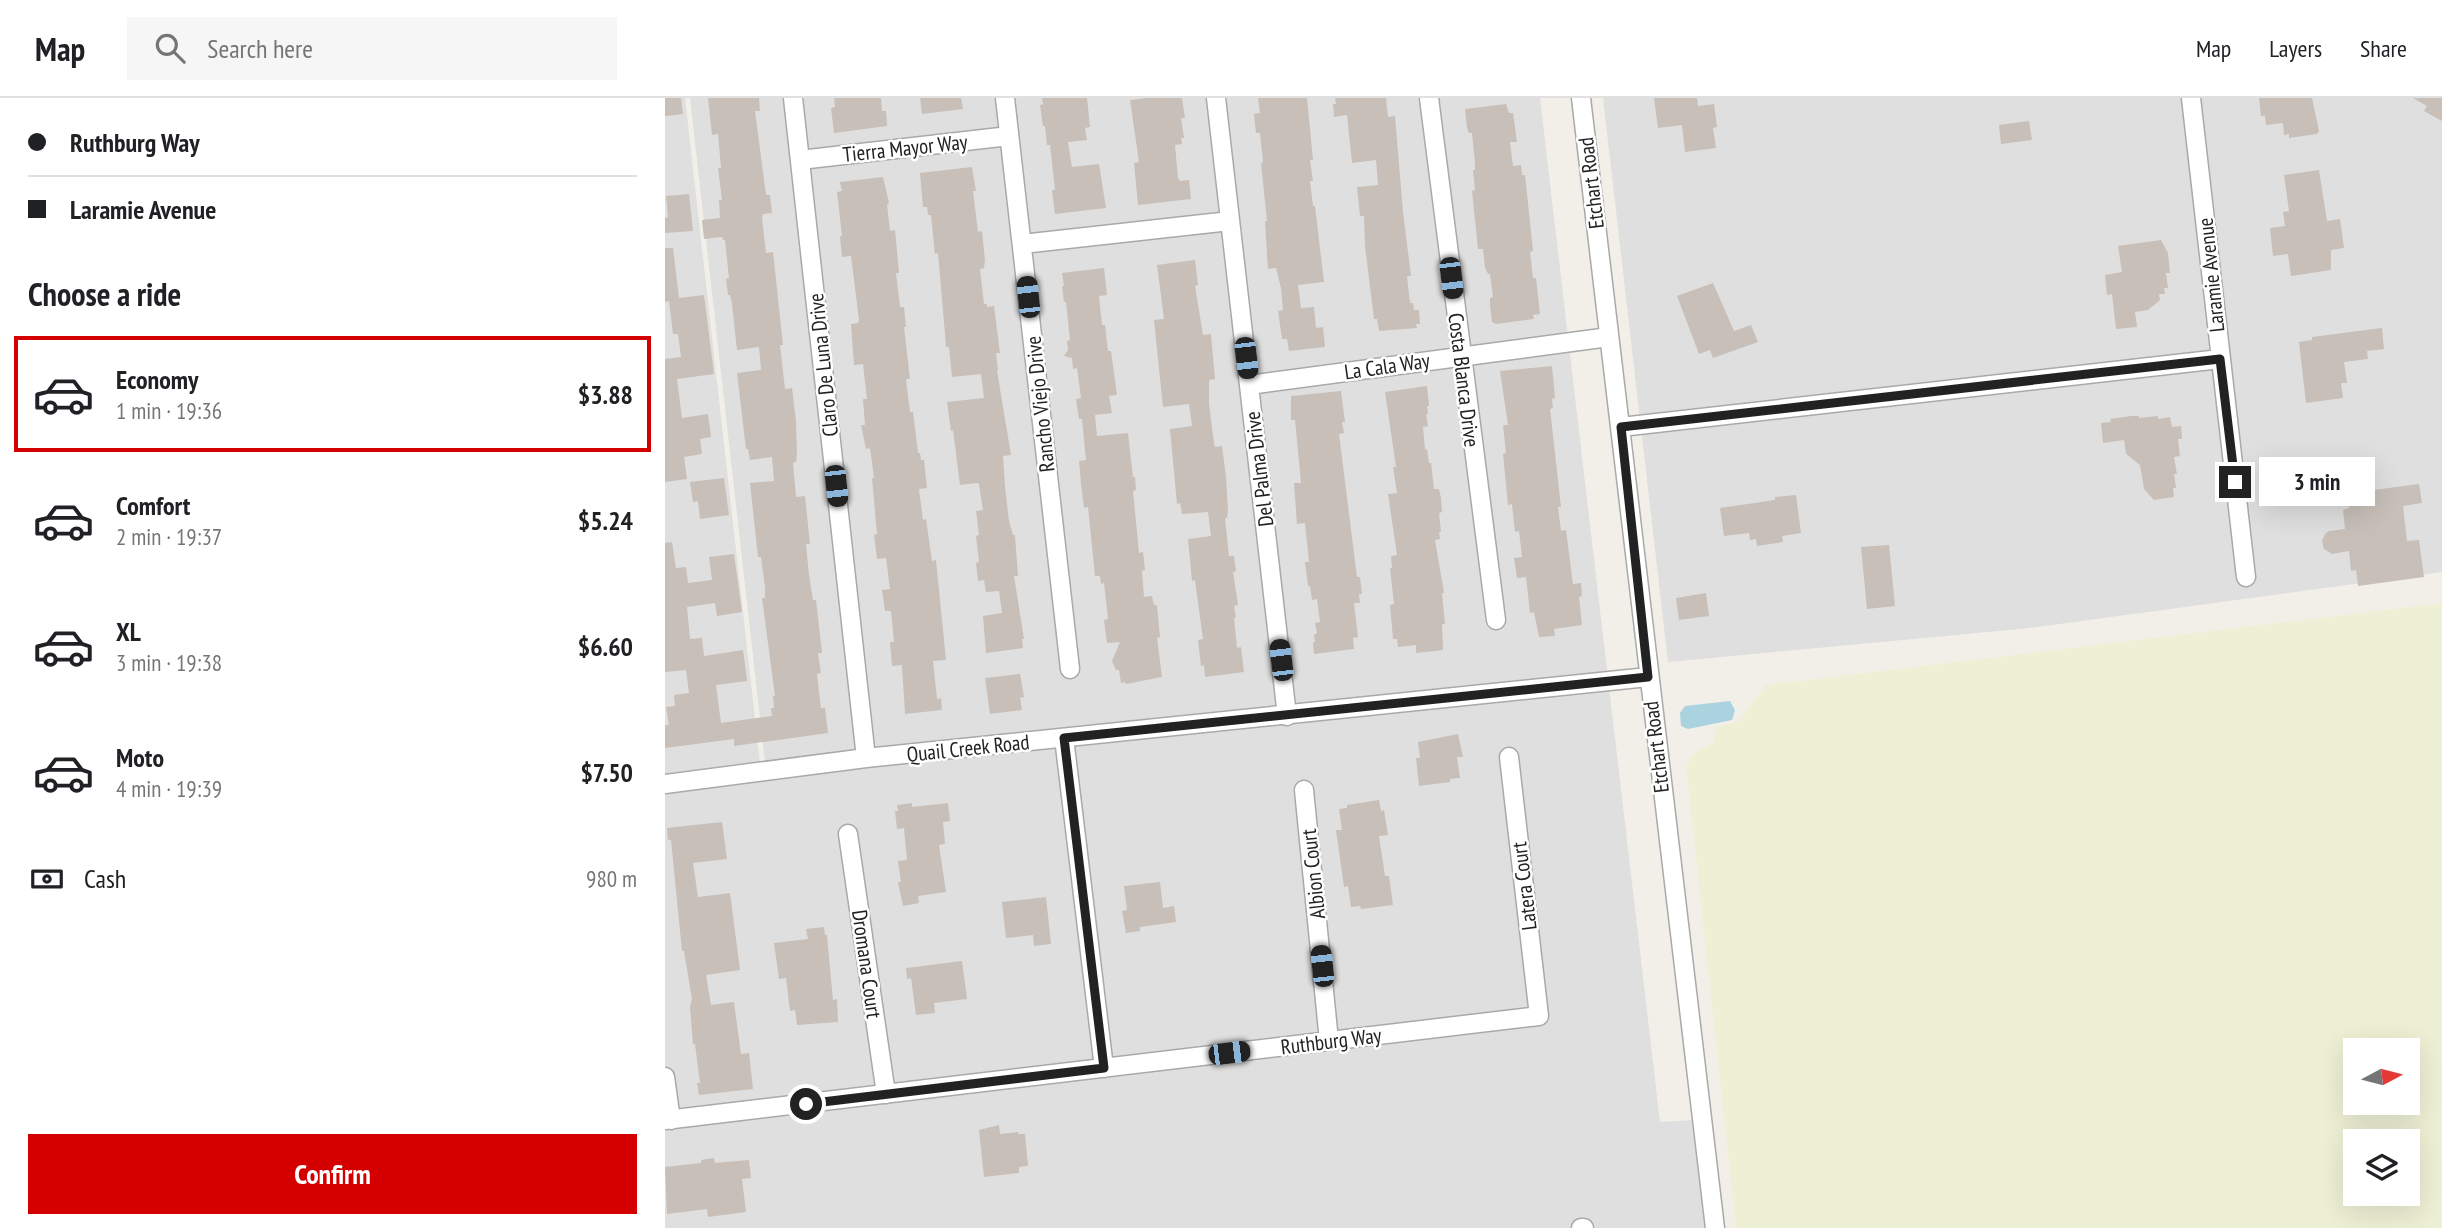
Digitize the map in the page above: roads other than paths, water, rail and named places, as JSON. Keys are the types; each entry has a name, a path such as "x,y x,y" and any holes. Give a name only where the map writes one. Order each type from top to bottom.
{"street":[{"name":"Claro De Luna Drive","path":"793,98 866,758"},
{"name":"Rancho Viejo Drive","path":"1005,98 1070,669"},
{"name":"Del Palma Drive","path":"1216,98 1287,716"},
{"name":"Costa Blanca Drive","path":"1429,98 1496,620"},
{"name":"Etchart Road","path":"1581,98 1714,1228"},
{"name":"Laramie Avenue","path":"2191,98 2246,576"},
{"name":"Tierra Mayor Way","path":"800,160 1009,136"},
{"path":"1022,244 1230,221"},
{"name":"La Cala Way","path":"1249,385 1609,337"},
{"path":"1621,427 2220,359"},
{"name":"Quail Creek Road","path":"665,784 866,758 1648,677"},
{"path":"1064,738 1104,1068"},
{"name":"Latera Court","path":"1509,757 1539,1016"},
{"name":"Albion Court","path":"1304,790 1329,1041"},
{"name":"Dromana Court","path":"848,834 886,1094"},
{"name":"Ruthburg Way","path":"668,1120 1539,1016"},
{"path":"665,1077 668,1120"}],"water":[{"path":"1730,701 1735,710 1732,720 1688,729 1681,726 1680,713 1685,706"}]}
